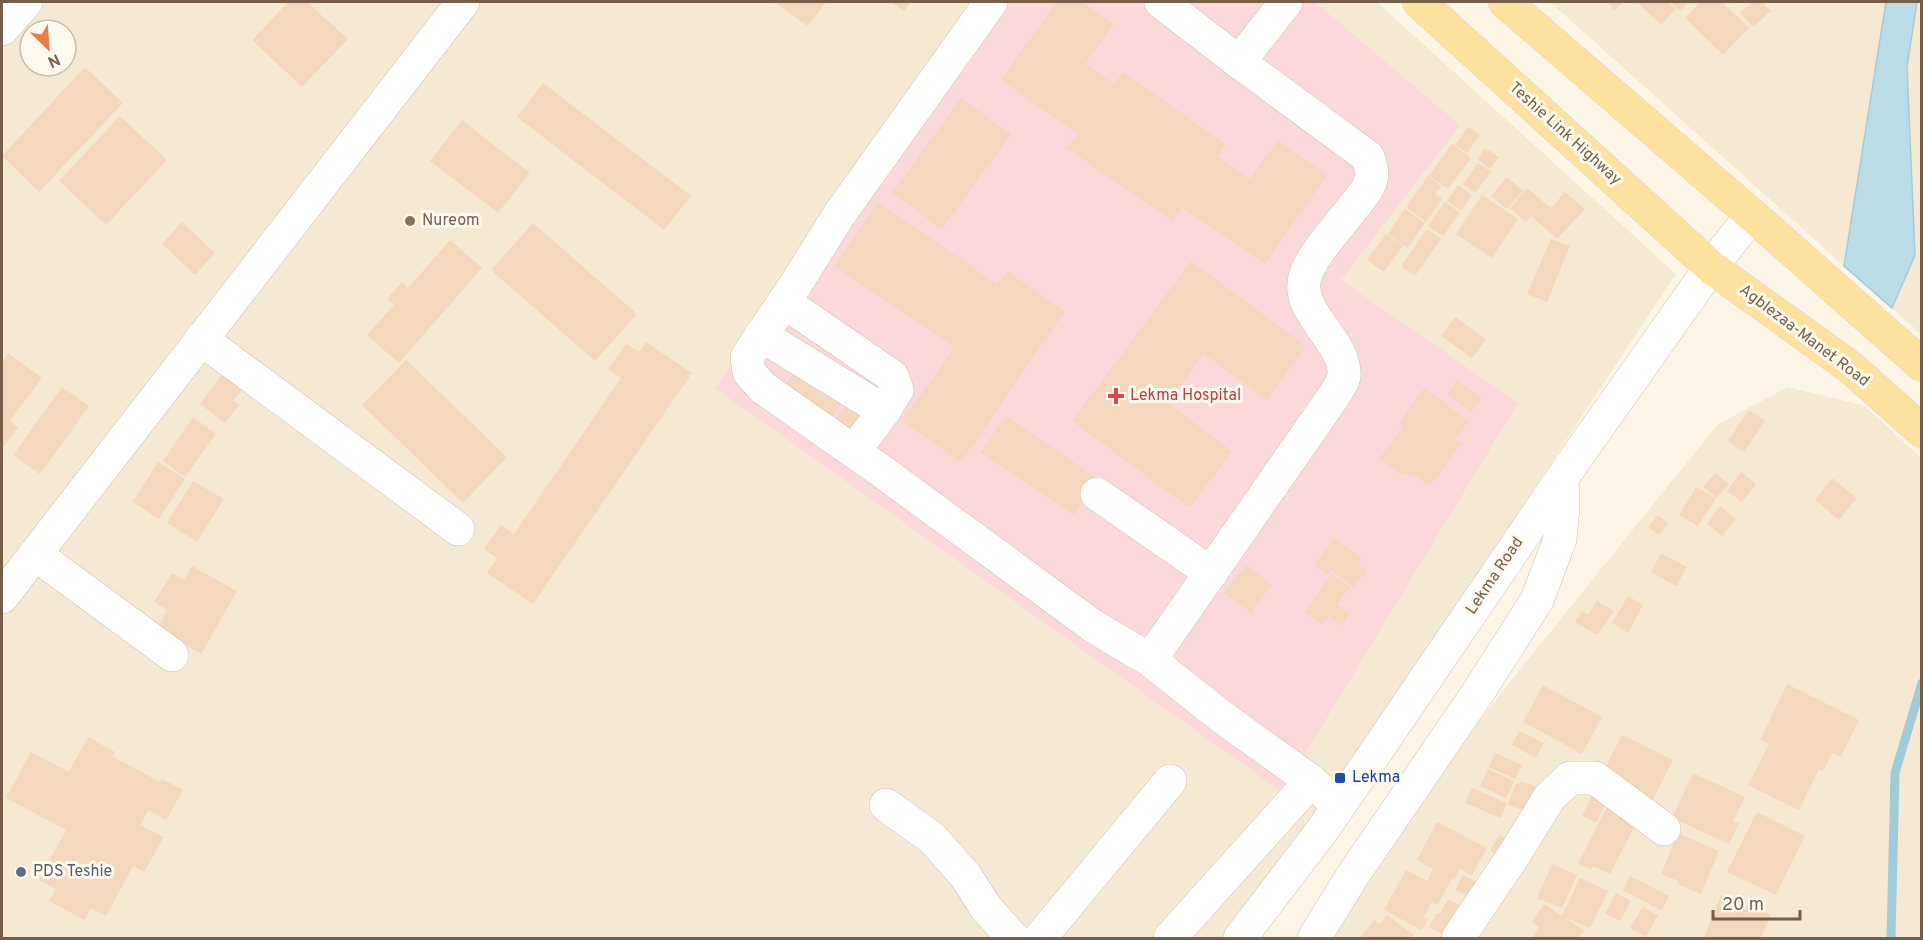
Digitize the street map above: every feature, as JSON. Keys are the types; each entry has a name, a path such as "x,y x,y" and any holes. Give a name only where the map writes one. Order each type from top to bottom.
{"main road":[{"name":"Teshie Link Highway","path":"1419,2 1711,267"},
{"path":"1505,2 1922,365"},
{"name":"Agblezaa-Manet Road","path":"1711,267 1850,367 1922,431"}],"street":[{"path":"2,29 26,2"},
{"path":"2,597 463,2"},
{"path":"991,2 839,215 747,357 749,372 762,387 854,451 1093,626 1150,660 1222,717 1311,782 1339,806"},
{"path":"1150,660 1344,379 1344,365 1329,336 1310,310 1304,294 1304,279 1310,264 1368,188 1372,172 1368,157 1239,63 1161,2"},
{"path":"1239,63 1286,2"},
{"name":"Lekma Road","path":"1240,939 1339,806 1562,480 1711,267 1752,215"},
{"path":"784,302 891,376 897,390 854,451"},
{"path":"761,335 884,411"},
{"path":"201,339 458,529"},
{"path":"1314,939 1353,875 1477,694 1537,600 1560,540 1563,507 1562,480"},
{"path":"1097,494 1211,573"},
{"path":"35,554 172,655"},
{"path":"1456,634 1472,671 1477,694"},
{"path":"1458,939 1549,798 1570,778 1595,778 1664,829"},
{"path":"1040,939 1170,781"},
{"path":"1170,939 1311,782"},
{"path":"886,805 932,838 964,875 986,908 1013,939"}],"shaded area":[{"path":"2,2 1377,2 1676,274 1322,809 1227,938 2,938"},
{"name":"Lekma Hospital","path":"988,2 1315,2 1460,125 1341,280 1518,403 1282,792 715,388"},
{"path":"1550,2 1886,2 1844,266 1734,167"},
{"path":"1917,2 1921,2 1921,334 1892,308 1915,255 1907,67"},
{"path":"1788,387 1865,406 1921,458 1921,938 1311,938 1509,683 1718,424"}],"water":[{"path":"1886,2 1917,2 1907,67 1915,255 1892,308 1844,266"}],"building":[{"path":"288,2 307,2 348,39 302,87 252,40"},
{"path":"774,2 826,2 808,26"},
{"path":"891,2 911,2 904,11"},
{"path":"1056,2 1082,2 1114,24 1085,64 1114,84 1123,72 1226,144 1218,156 1250,179 1278,140 1327,175 1265,264 1182,207 1172,221 1067,148 1078,134 1001,80"},
{"path":"1607,2 1624,2 1615,10"},
{"path":"1668,2 1676,9 1661,25 1638,3"},
{"path":"1671,2 1689,2 1680,11"},
{"path":"1701,2 1722,2 1749,28 1723,55 1685,18"},
{"path":"1752,2 1762,2 1771,11 1753,27 1740,13"},
{"path":"85,67 123,103 39,192 2,156 75,78 78,78 78,75"},
{"path":"543,83 691,196 664,230 517,117"},
{"path":"961,98 1011,134 942,229 892,193"},
{"path":"120,116 167,160 106,225 59,181"},
{"path":"462,120 530,173 498,213 430,161"},
{"path":"1468,127 1480,135 1467,153 1455,145"},
{"path":"1452,144 1471,158 1448,189 1429,176"},
{"path":"1485,148 1499,157 1490,169 1477,159"},
{"path":"1478,163 1491,172 1475,193 1463,184"},
{"path":"1428,176 1441,186 1435,194 1442,199 1426,222 1406,207"},
{"path":"1507,177 1523,191 1507,209 1491,196"},
{"path":"1458,185 1472,195 1461,211 1447,201"},
{"path":"1527,188 1551,208 1565,192 1585,209 1557,239 1531,216 1526,222 1510,208"},
{"path":"1482,195 1518,219 1492,258 1456,234"},
{"path":"878,202 997,284 1007,271 1065,311 961,462 902,422 954,347 834,266"},
{"path":"1445,202 1460,213 1443,236 1428,226"},
{"path":"1405,209 1425,223 1407,248 1388,234"},
{"path":"182,222 215,253 195,275 162,244"},
{"path":"533,223 637,314 595,361 491,270"},
{"path":"1427,229 1441,239 1415,276 1401,266"},
{"path":"1386,234 1403,246 1384,272 1367,260"},
{"path":"1551,239 1570,246 1547,302 1527,294"},
{"path":"450,240 482,268 399,363 367,335 394,305 387,299 402,282 408,288"},
{"path":"1191,261 1306,346 1267,400 1204,354 1168,403 1232,451 1190,508 1072,421"},
{"path":"1455,317 1486,339 1472,358 1441,336"},
{"path":"646,342 692,373 533,604 487,573 497,558 484,549 501,525 514,534 621,378 608,369 626,344 639,352"},
{"path":"8,353 42,378 10,421 18,427 2,449 2,363"},
{"path":"406,360 507,457 463,503 362,405"},
{"path":"798,367 844,399 829,422 782,389"},
{"path":"223,373 243,388 233,401 239,405 225,423 200,404"},
{"path":"1457,380 1482,398 1471,412 1447,394"},
{"path":"62,387 89,406 40,474 13,455"},
{"path":"1424,388 1469,421 1455,440 1461,444 1430,486 1412,474 1410,476 1405,472 1403,476 1379,459 1403,426 1399,423"},
{"path":"849,401 871,417 854,440 832,424"},
{"path":"1749,410 1765,421 1744,452 1728,441"},
{"path":"1006,416 1098,479 1074,515 980,453"},
{"path":"193,417 216,434 185,477 163,461"},
{"path":"158,462 185,479 159,519 133,502"},
{"path":"1741,472 1756,484 1742,502 1727,491"},
{"path":"1715,473 1729,484 1717,498 1703,487"},
{"path":"1832,478 1857,498 1839,520 1815,500"},
{"path":"193,481 224,499 197,542 167,523"},
{"path":"1696,487 1716,498 1698,526 1679,515"},
{"path":"1720,506 1736,519 1722,536 1707,524"},
{"path":"1658,515 1668,523 1659,535 1648,527"},
{"path":"1334,538 1362,558 1358,564 1367,570 1354,587 1330,570 1327,575 1314,565"},
{"path":"1661,553 1687,567 1676,586 1651,572"},
{"path":"1246,565 1272,585 1251,613 1224,593"},
{"path":"192,566 237,591 201,654 157,629 167,610 154,602 172,573 184,580"},
{"path":"1332,574 1350,587 1337,605 1350,614 1342,626 1329,616 1322,625 1304,612"},
{"path":"1628,596 1643,605 1628,633 1612,623"},
{"path":"1597,601 1614,611 1597,635 1575,622 1582,611 1588,615"},
{"path":"1787,684 1859,720 1841,757 1832,753 1823,771 1819,769 1799,810 1748,785 1769,744 1760,740"},
{"path":"1543,685 1602,717 1582,754 1523,722"},
{"path":"1519,731 1544,743 1536,758 1512,745"},
{"path":"1622,735 1673,760 1653,799 1602,774"},
{"path":"88,737 115,752 112,756 160,782 162,779 183,790 166,820 148,810 140,825 164,837 144,872 133,866 106,916 91,908 84,920 49,901 56,889 39,880 66,830 6,798 31,752 69,772"},
{"path":"1495,753 1522,765 1515,779 1489,767"},
{"path":"1488,769 1514,781 1506,798 1480,786"},
{"path":"1693,773 1745,797 1733,821 1739,823 1729,844 1672,818"},
{"path":"1521,781 1540,788 1530,813 1508,805 1516,783 1520,784"},
{"path":"1472,788 1507,803 1500,818 1465,803"},
{"path":"1595,790 1609,797 1596,823 1582,816"},
{"path":"1607,807 1637,822 1610,874 1593,866 1591,870 1578,863"},
{"path":"1757,812 1805,836 1776,895 1727,872"},
{"path":"1437,822 1487,848 1472,875 1460,869 1437,905 1432,902 1423,918 1428,919 1422,930 1384,910 1406,870 1427,881 1433,869 1417,860"},
{"path":"1678,833 1719,851 1701,894 1661,874"},
{"path":"1499,835 1510,841 1502,858 1490,851"},
{"path":"1552,864 1577,875 1562,908 1537,898"},
{"path":"1463,875 1480,884 1472,898 1455,890"},
{"path":"1630,876 1669,896 1662,911 1623,890"},
{"path":"1580,878 1608,891 1590,928 1562,916"},
{"path":"1616,893 1631,901 1620,921 1605,913"},
{"path":"1721,895 1771,915 1761,938 1704,938"},
{"path":"1448,899 1461,906 1445,936 1429,927 1437,913 1440,914"},
{"path":"1544,904 1584,930 1578,938 1531,938 1539,927 1532,922"},
{"path":"1643,907 1658,915 1646,937 1630,928"},
{"path":"1387,915 1414,935 1412,938 1360,938 1374,920 1380,925"}],"waterway":[{"path":"1891,938 1895,773 1922,683"}],"place":[{"name":"Nureom","path":"410,221"},
{"name":"Lekma Hospital","path":"1116,396"},
{"name":"Lekma","path":"1340,778"},
{"name":"PDS Teshie","path":"21,872"}]}
